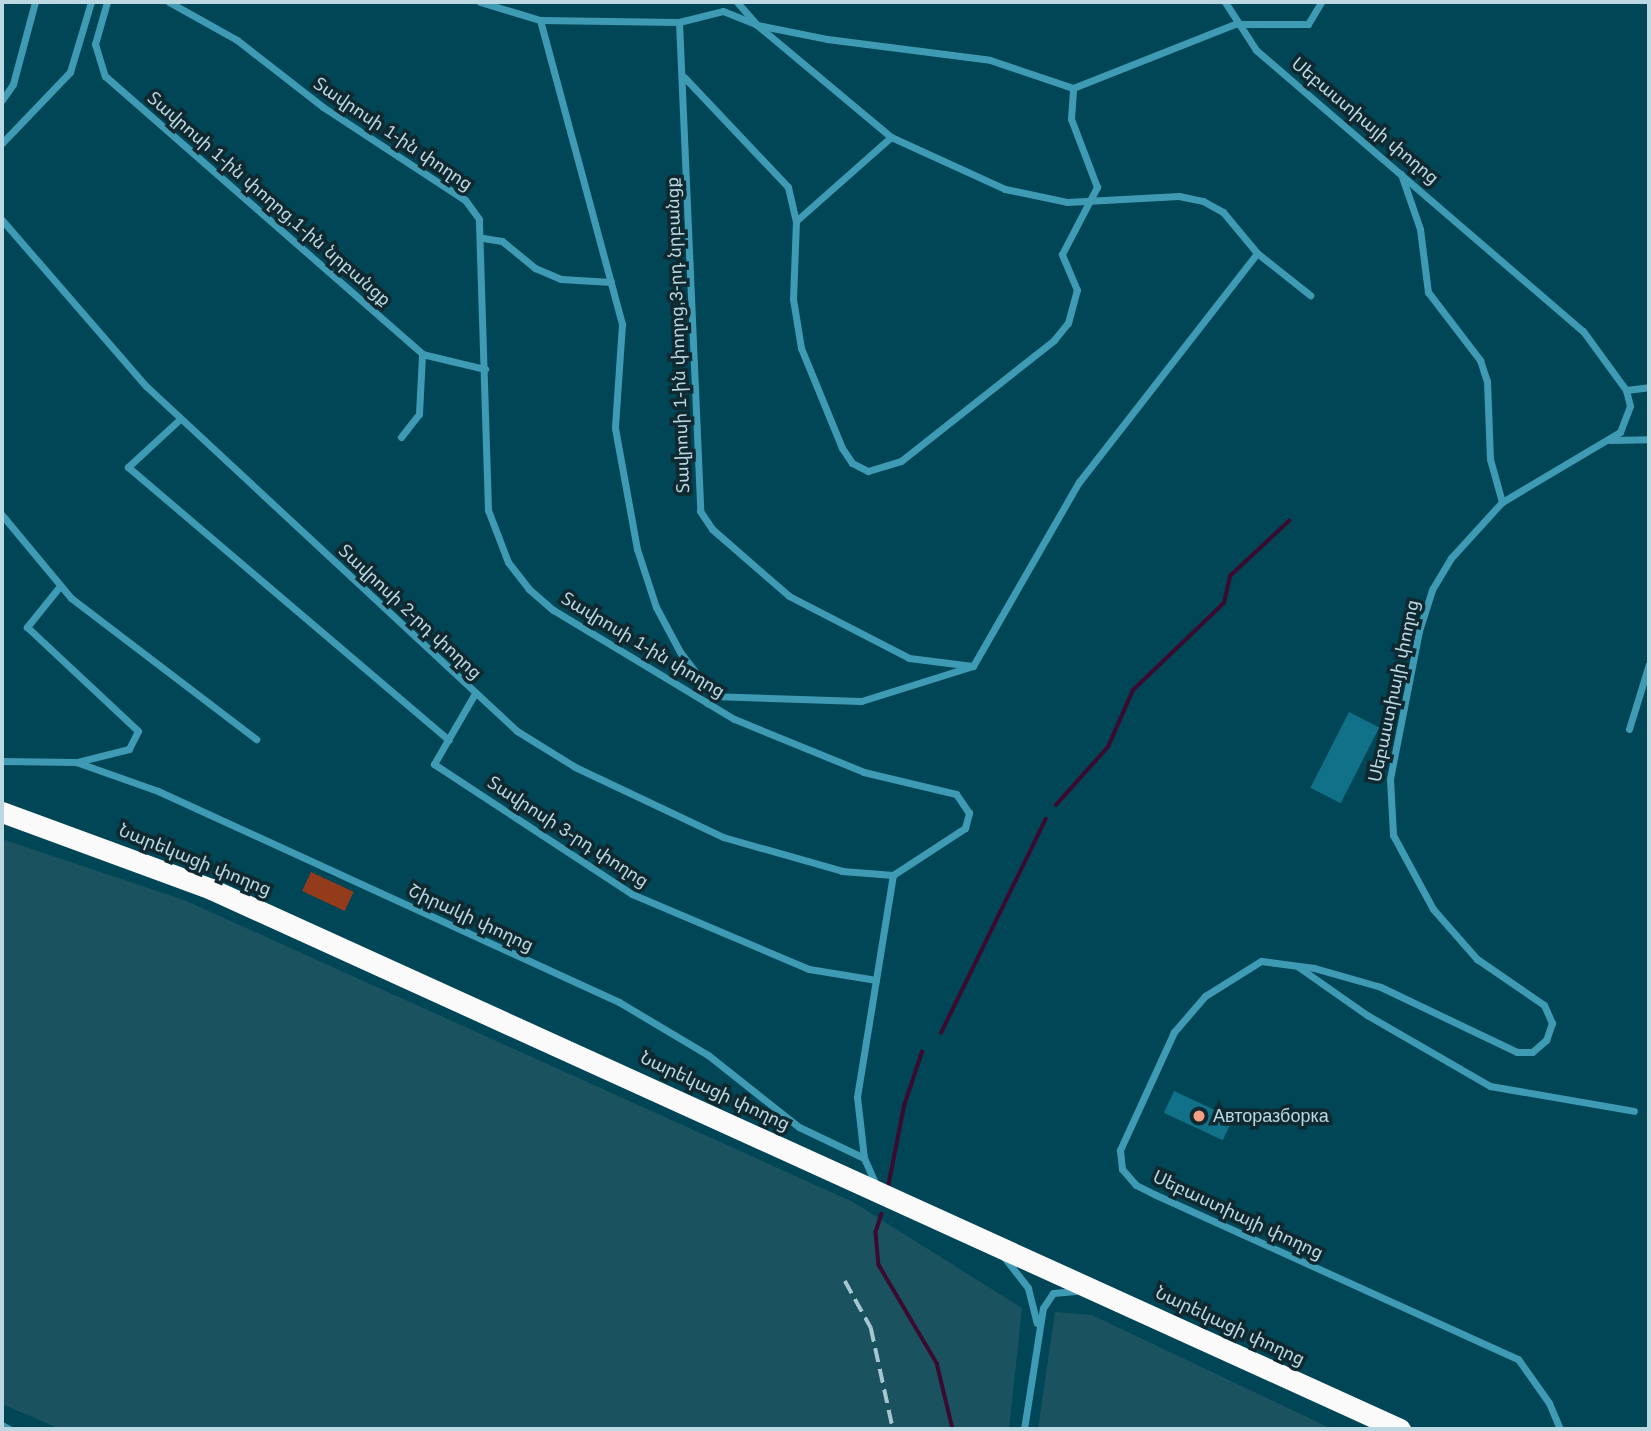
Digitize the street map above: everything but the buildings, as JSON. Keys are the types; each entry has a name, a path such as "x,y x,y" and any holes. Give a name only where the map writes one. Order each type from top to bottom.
{"highway":[{"name":"Նարեկացի փողոց","path":"2,812 211,889 1400,1429"}],"street":[{"path":"2,100 13,84 35,2"},
{"path":"2,143 70,72 91,2"},
{"name":"Տավրոսի 1-ին փողոց,1-ին նրբանցք","path":"107,2 95,44 105,76 422,354 485,369"},
{"name":"Տավրոսի 1-ին փողոց","path":"169,2 237,40 323,107 465,200 480,219 483,238 488,510 508,562 553,610 707,703 809,753 956,794 965,802 969,813 955,840 893,875"},
{"path":"480,2 540,20 679,22 723,11 757,25 901,52 990,60 1073,88 1234,24 1308,24 1321,2"},
{"path":"737,2 757,25 891,137 1005,189 1067,202 1091,197 1203,201 1223,212 1257,253 1310,295"},
{"name":"Սեբաստիայի փողոց","path":"1225,2 1234,24 1256,50 1399,170 1583,331 1626,390 1628,419 1609,440 1503,502 1451,558 1432,590 1400,720 1388,810 1394,835 1433,909 1477,959 1544,1005 1551,1031 1541,1048 1517,1052 1381,987 1293,964 1268,961 1248,967 1192,1008 1174,1032 1120,1150 1122,1169 1136,1185 1156,1195 1518,1359 1549,1403 1560,1429"},
{"path":"540,20 622,324 615,428 637,549 656,607 680,652 714,695 861,701 973,666 1079,482 1257,253"},
{"name":"Տավրոսի 1-ին փողոց,3-րդ նրբանցք","path":"679,22 700,511 712,530 789,596 909,658 973,666"},
{"path":"683,77 788,187 796,221 793,299 801,348 842,448 852,463 868,471 901,461 1054,340 1068,323 1077,290 1065,265 1065,243 1097,187 1095,175 1069,111 1073,88"},
{"path":"796,221 891,137"},
{"path":"1399,170 1420,229 1428,292 1480,360 1487,381 1490,458 1503,502"},
{"name":"Տավրոսի 2-րդ փողոց","path":"2,220 94,331 180,419 474,695 517,732 575,767 723,837 842,871 893,875"},
{"path":"483,238 502,241 535,268 561,279 611,282"},
{"path":"401,437 419,414 422,354"},
{"path":"1626,390 1649,387"},
{"path":"180,419 128,467 449,740"},
{"path":"1609,440 1649,439"},
{"path":"2,515 60,586 257,739"},
{"path":"60,586 27,627 138,731 130,749 76,762"},
{"path":"1629,729 1649,664"},
{"name":"Տավրոսի 3-րդ փողոց","path":"474,695 434,764 632,894 809,970 876,980"},
{"path":"707,703 714,695"},
{"name":"Շիրակի փողոց","path":"2,761 76,762 158,791 618,1002 708,1055 799,1127 864,1158"},
{"path":"880,1192 864,1158 857,1097 893,875"},
{"path":"1293,964 1367,1014 1490,1086 1634,1111"},
{"path":"985,1240 1028,1288 1038,1334"},
{"path":"1024,1429 1043,1308 1053,1293 1100,1291"},
{"path":"2,1425 9,1429"}],"shaded area":[{"path":"2,839 184,900 853,1202 1022,1308 1009,1429 60,1429 2,1404"},
{"path":"311,872 354,892 345,911 302,891"},
{"path":"1055,1312 1092,1315 1332,1429 1038,1429"}],"waterway":[{"path":"1056,805 1108,747 1133,690 1224,603 1230,576 1289,521"},
{"path":"941,1033 1046,819"},
{"path":"888,1187 904,1106 922,1052"},
{"path":"882,1214 876,1232 879,1265 937,1363 953,1429"}],"railway":[{"path":"845,1281 871,1328 893,1429"}],"place":[{"name":"Авторазборка","path":"1199,1116"}]}
